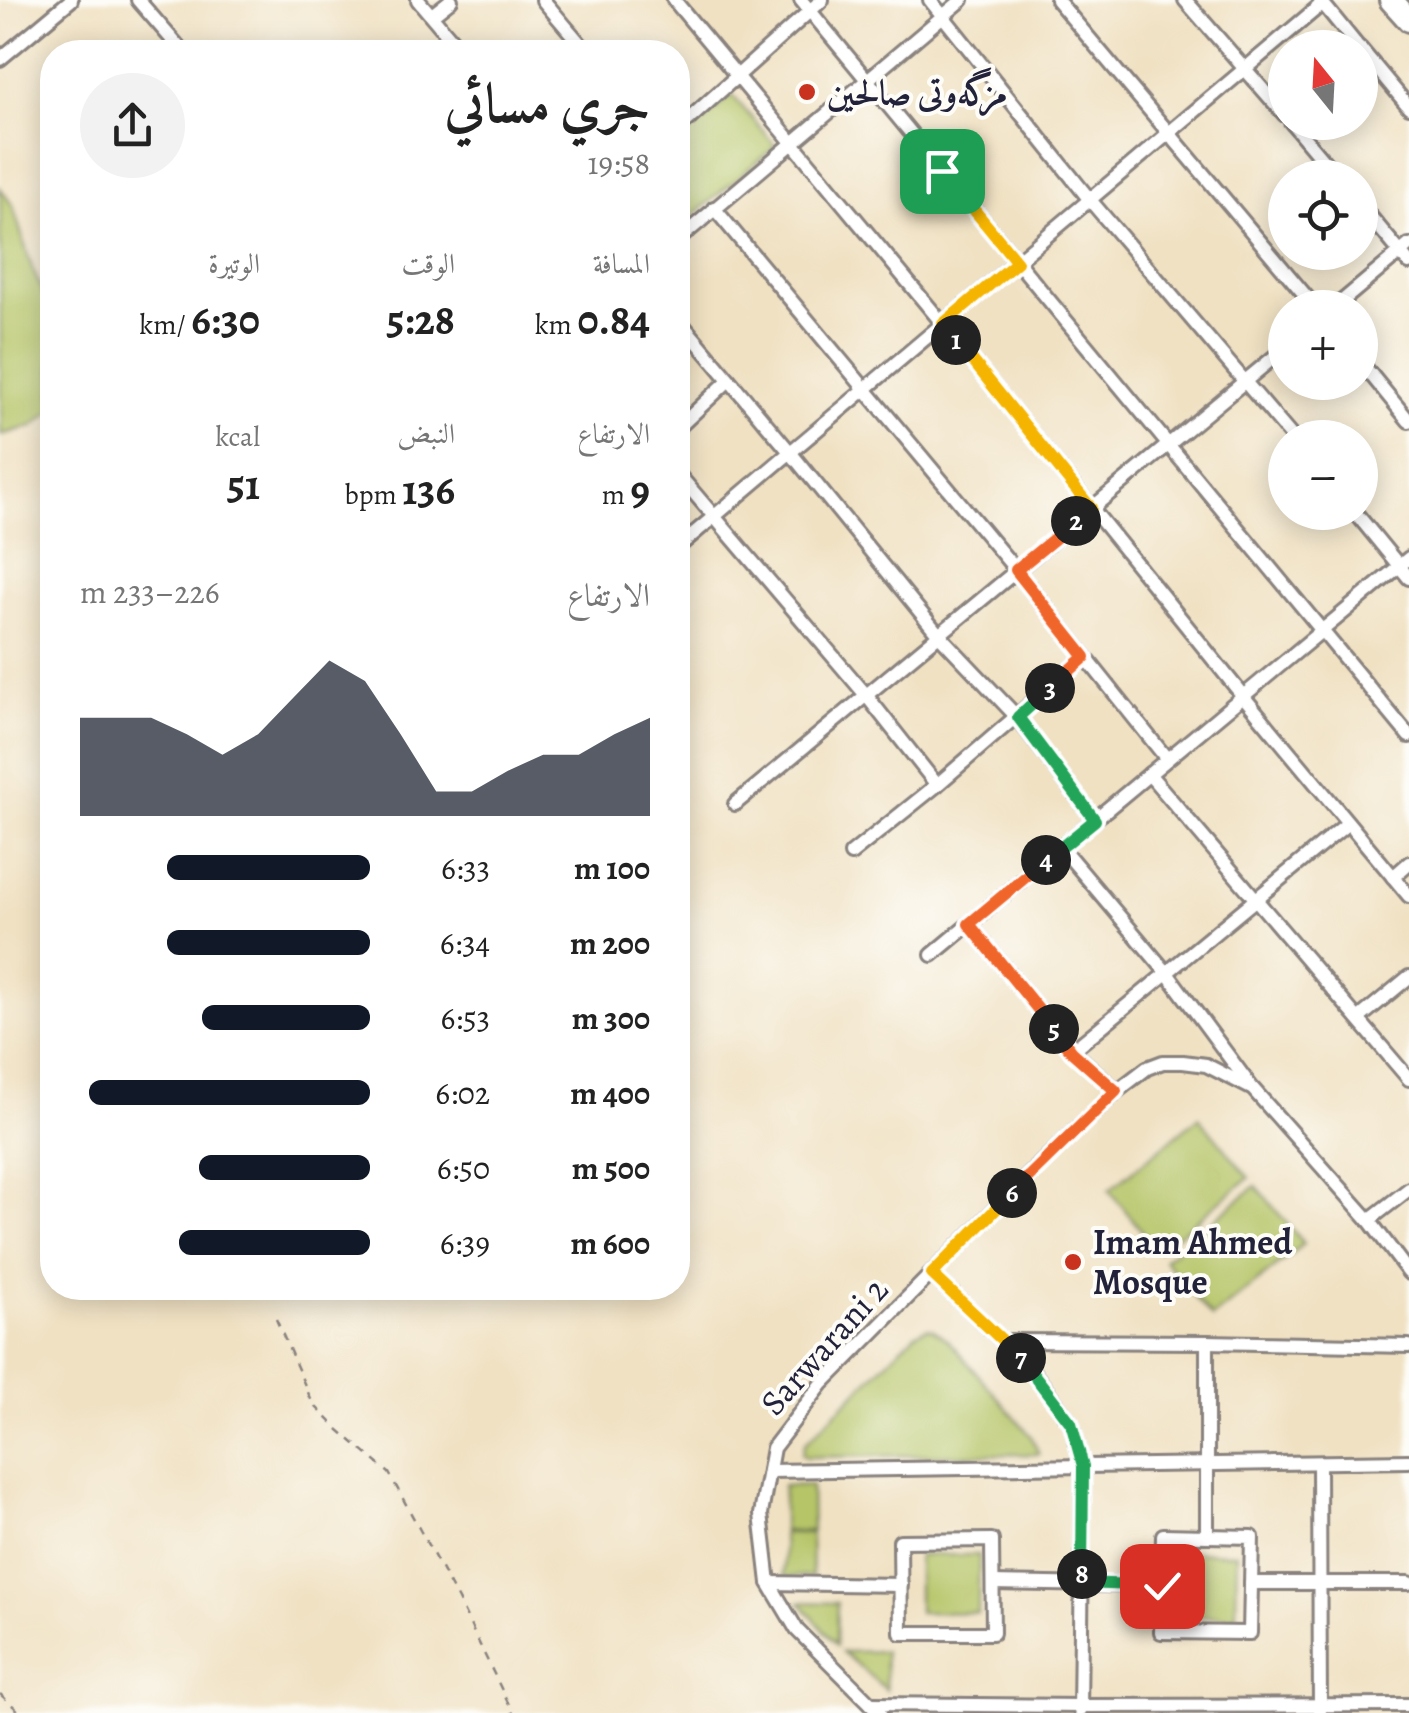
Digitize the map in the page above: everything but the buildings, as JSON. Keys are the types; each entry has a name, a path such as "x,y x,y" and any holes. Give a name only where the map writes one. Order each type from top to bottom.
{"highway":[{"path":"1392,0 1409,20"}],"street":[{"path":"0,59 72,0"},
{"path":"138,0 172,40"},
{"path":"418,0 452,40"},
{"path":"432,15 450,0"},
{"path":"544,0 576,40"},
{"path":"674,0 1409,896"},
{"path":"690,118 738,76 806,5 822,0"},
{"path":"930,0 1090,200 1278,420"},
{"path":"690,229 962,0"},
{"path":"1057,0 1301,290"},
{"path":"1185,0 1268,96"},
{"path":"690,537 1246,70 1321,2 1345,30"},
{"path":"806,5 1409,736"},
{"path":"1378,70 1409,107"},
{"path":"1306,140 1323,160"},
{"path":"714,208 1016,570 1167,759"},
{"path":"1358,290 1406,253 1378,223"},
{"path":"690,332 938,635 1018,717 1095,820"},
{"path":"735,804 1268,362"},
{"path":"690,417 730,380"},
{"path":"1378,383 1409,421"},
{"path":"690,488 937,785"},
{"path":"1373,530 1404,562 1409,578"},
{"path":"932,955 1404,562"},
{"path":"850,854 937,785 1085,657"},
{"path":"1149,774 1409,1079"},
{"path":"1072,1052 1348,823"},
{"path":"1062,847 1167,973 1253,1089"},
{"path":"1392,877 1409,863"},
{"path":"969,924 1072,1052 1116,1091"},
{"path":"1358,1019 1409,977"},
{"name":"Sarwarani 2","path":"875,1709 797,1630 769,1582 761,1514 773,1448 822,1384 1116,1091 1147,1068 1164,1062 1206,1066 1253,1089 1369,1220 1409,1273"},
{"path":"1369,1220 1409,1189"},
{"path":"932,1274 1028,1364 1071,1423 1083,1466 1080,1710"},
{"path":"1004,1341 1409,1346"},
{"path":"1207,1342 1207,1536"},
{"path":"768,1471 1409,1461"},
{"path":"1319,1463 1320,1709"},
{"path":"1164,1535 1252,1537 1251,1584 1250,1634 1161,1632 1164,1535"},
{"path":"992,1540 993,1582 993,1633 901,1634 900,1541 992,1540"},
{"path":"769,1582 901,1585"},
{"path":"993,1582 1162,1586"},
{"path":"1251,1584 1409,1583"},
{"path":"875,1709 1320,1709 1409,1705"}],"path":[{"path":"276,1319 313,1404 389,1473 458,1600 513,1713"},
{"path":"0,1694 21,1713"}],"green space":[{"path":"732,95 776,146 690,218 690,132"},
{"path":"0,188 13,206 40,286 40,420 1,435"},
{"path":"1199,1117 1249,1178 1158,1251 1109,1190"},
{"path":"1256,1186 1304,1244 1212,1318 1164,1260"},
{"path":"927,1328 948,1340 1031,1436 1039,1454 802,1454 805,1443 915,1334"},
{"path":"811,1485 812,1531 783,1531 783,1486"},
{"path":"783,1533 811,1533 812,1576 784,1577"},
{"path":"1179,1552 1237,1553 1236,1616 1178,1616"},
{"path":"918,1555 979,1555 978,1613 918,1612"},
{"path":"800,1602 837,1603 836,1645"},
{"path":"884,1651 886,1690 842,1652"}],"place":[{"name":"مزگەوتی صالحین","path":"807,92"},
{"name":"Imam Ahmed Mosque","path":"1073,1262"}],"route":[{"path":"942,171 1017,262 943,324 1091,508 1016,570 1085,657 1018,717 1095,820 969,924 1072,1052 1116,1091 932,1274 1028,1364 1071,1423 1083,1466 1082,1583 1162,1586"}]}
